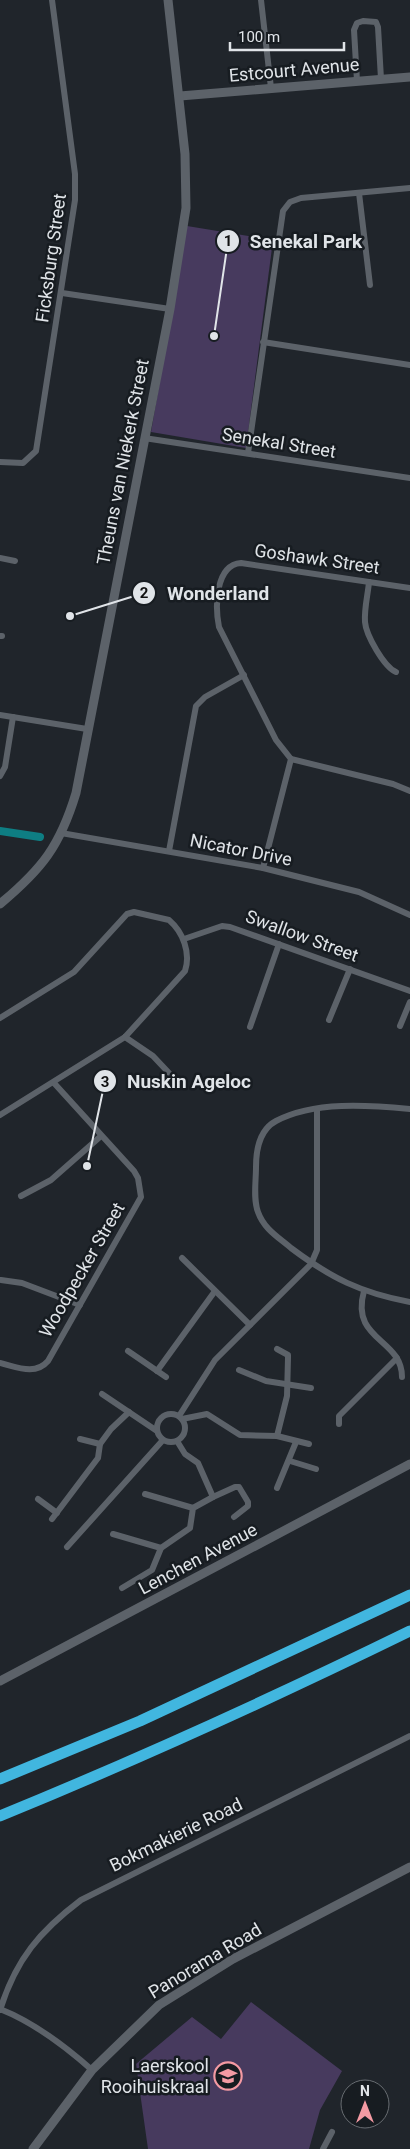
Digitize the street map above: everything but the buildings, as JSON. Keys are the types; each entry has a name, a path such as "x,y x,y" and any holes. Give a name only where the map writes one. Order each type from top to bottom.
{"highway":[{"path":"0,1779 140,1721 410,1595"},
{"path":"0,1816 81,1783 300,1685 410,1631"}],"street":[{"name":"Ficksburg Street","path":"2,462 23,463 36,452 62,293 76,187 52,0"},
{"name":"Theuns van Niekerk Street","path":"0,904 26,882 44,862 61,833 76,793 170,310 187,193 180,96 168,0"},
{"path":"261,0 271,88"},
{"path":"357,81 354,30 357,23 363,21 376,22 378,27 381,79"},
{"name":"Estcourt Avenue","path":"180,96 410,77"},
{"path":"248,453 283,211 290,202 301,198 410,188"},
{"path":"359,193 370,285"},
{"path":"62,293 170,310"},
{"path":"263,342 410,365"},
{"name":"Senekal Street","path":"144,438 410,478"},
{"path":"0,558 15,561"},
{"name":"Goshawk Street","path":"244,676 219,627 217,610 223,572 228,567 241,563 410,588"},
{"path":"369,582 365,618 366,628 384,662 396,672"},
{"path":"169,851 196,706 205,697 244,676 276,740 292,759 392,784 410,791"},
{"path":"0,715 87,729"},
{"path":"0,776 5,767 13,717"},
{"path":"263,868 292,759"},
{"name":"Nicator Drive","path":"61,833 263,868 359,892 410,915"},
{"path":"0,1018 74,972 127,914 134,912 169,920 184,939 187,958 185,971 125,1037 0,1115"},
{"name":"Swallow Street","path":"184,939 225,926 410,991"},
{"path":"250,1027 279,944"},
{"path":"329,1020 350,969"},
{"path":"400,1026 410,1002"},
{"path":"125,1037 153,1056 169,1073"},
{"name":"Woodpecker Street","path":"0,1363 30,1371 44,1364 141,1197 138,1178 134,1171 54,1083"},
{"path":"410,1109 374,1106 317,1109 276,1121 268,1127 258,1144 256,1153 258,1211 270,1231 311,1264 364,1291 410,1302"},
{"path":"181,1418 215,1360 311,1264 317,1250 317,1109"},
{"path":"21,1196 51,1180 101,1136"},
{"path":"300,1254 317,1250"},
{"path":"182,1258 250,1325"},
{"path":"1,1280 22,1283 80,1305"},
{"path":"157,1371 215,1291"},
{"path":"364,1291 360,1304 363,1320 402,1364 402,1376"},
{"path":"277,1349 288,1356 287,1396 277,1436"},
{"path":"128,1351 166,1377"},
{"path":"339,1424 339,1416 397,1358"},
{"path":"239,1370 266,1380 311,1388"},
{"path":"102,1394 157,1431 163,1440"},
{"path":"52,1519 98,1458 100,1444 111,1429 129,1412"},
{"path":"157,1431 158,1422 165,1415 181,1418 207,1414 240,1435 277,1436 309,1444"},
{"path":"163,1440 177,1441 184,1434 185,1424 181,1418"},
{"path":"80,1438 100,1444"},
{"path":"68,1547 163,1440"},
{"path":"177,1441 185,1454 198,1463 213,1497"},
{"path":"277,1488 290,1461 296,1442"},
{"path":"290,1461 316,1469"},
{"name":"Lenchen Avenue","path":"0,1681 410,1464"},
{"path":"145,1494 193,1508 235,1487 239,1488 248,1502 248,1506 234,1517"},
{"path":"38,1499 57,1513"},
{"path":"122,1588 152,1570 161,1548 190,1528 193,1508"},
{"path":"113,1534 161,1548"},
{"name":"Bokmakierie Road","path":"0,2010 10,1978 19,1962 56,1919 81,1900 410,1736"},
{"name":"Panorama Road","path":"33,2149 92,2070 159,2005 233,1959 410,1867"},
{"path":"0,2010 23,2019 92,2070"},
{"path":"323,2149 332,2132"}],"shaded area":[{"path":"187,226 273,240 246,448 151,432"},
{"name":"Laerskool Rooihuiskraal","path":"251,2002 342,2071 320,2110 309,2149 148,2149 136,2064 192,2017 221,2039"}],"waterway":[{"path":"0,831 40,837"}],"place":[{"name":"Senekal Park","path":"214,336"},
{"name":"Wonderland","path":"70,616"},
{"name":"Nuskin Ageloc","path":"87,1166"},
{"name":"Laerskool Rooihuiskraal","path":"228,2076"}]}
